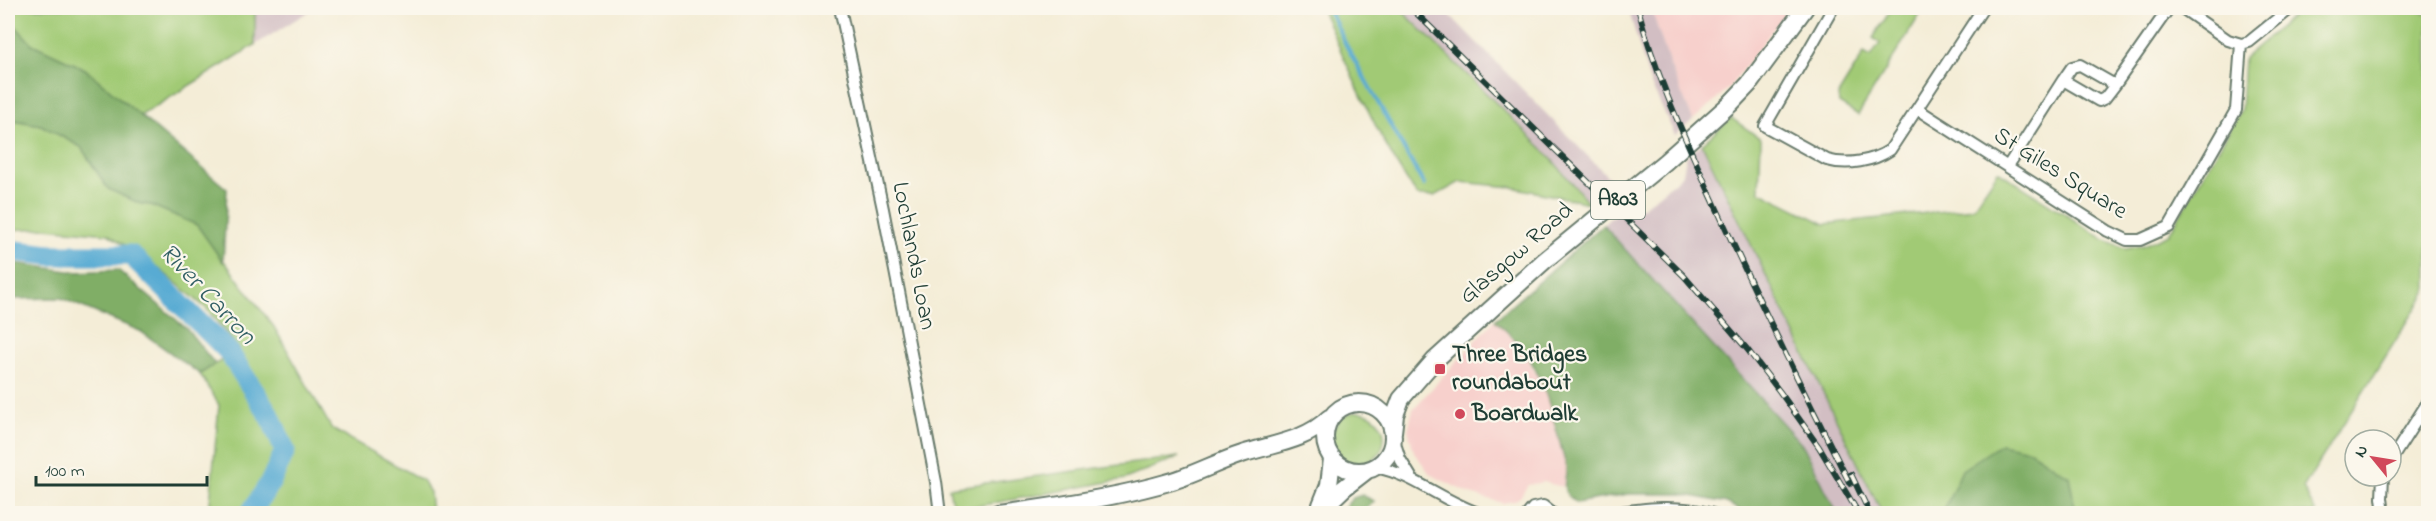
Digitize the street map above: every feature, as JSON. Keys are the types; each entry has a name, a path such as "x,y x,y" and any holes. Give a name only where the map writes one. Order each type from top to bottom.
{"main road":[{"name":"Glasgow Road","path":"1412,386 1469,328 1544,261 1665,162 1730,104 1767,61 1805,8"},
{"name":"A803","path":"1370,404 1393,398 1412,386"},
{"name":"A803","path":"1393,435 1397,407 1412,386"},
{"path":"998,513 1130,492 1169,482 1308,434 1339,409 1351,403 1370,404 1385,415 1393,435 1388,454 1344,488 1317,513"},
{"path":"1317,513 1326,494 1330,456 1324,439 1329,418"},
{"path":"1271,445 1300,445 1330,456 1347,470 1370,469"}],"street":[{"name":"Lochlands Loan","path":"840,8 883,209 940,513"},
{"path":"1833,8 1765,126 1838,163 1879,157 1890,150 1983,8"},
{"path":"2063,80 2099,101 2106,99 2169,8"},
{"path":"2182,8 2228,40 2241,44 2249,42 2291,8"},
{"name":"St Giles Square","path":"1917,109 2108,231 2127,240 2140,240 2157,234 2169,226 2235,110 2241,44"},
{"path":"2008,166 2072,67 2080,65 2115,85"},
{"path":"2403,441 2428,402"},
{"path":"1393,435 1400,459 1412,478"},
{"path":"1370,469 1412,478 1450,502 1481,513"},
{"path":"2382,488 2384,513"},
{"path":"1528,513 1533,508 1543,506 1553,513"},
{"path":"1608,513 1664,506 1687,507 1713,513"}],"shaded area":[{"path":"255,8 314,8 255,45"},
{"path":"1399,8 1443,8 1613,182 1589,203 1543,149"},
{"path":"1628,8 1651,8 1671,68 1693,120 1675,135 1650,82"},
{"path":"1651,8 1789,8 1728,89 1693,120 1671,68"},
{"path":"1702,144 1882,513 1837,513 1804,447 1603,225 1628,202 1642,208 1683,175 1686,157"},
{"path":"1495,320 1524,351 1548,397 1566,466 1563,487 1543,482 1528,485 1520,497 1503,503 1470,494 1430,474 1414,452 1408,430 1413,409"}],"green space":[{"path":"8,8 255,8 255,45 140,116 85,69 32,44 8,18"},
{"path":"1321,8 1399,8 1543,149 1589,203 1512,187 1460,182 1435,196 1418,196 1377,129"},
{"path":"1892,8 1924,8 1858,115 1839,103 1838,95 1864,53 1871,57 1880,43 1873,38"},
{"path":"2302,8 2417,8 2428,16 2428,289 2303,488 2316,513 1882,513 1702,144 1731,118 1761,139 1759,191 1825,224 1973,208 1998,171 2105,240 2126,249 2144,245 2169,234 2241,110 2244,58"},
{"path":"8,18 32,44 85,69 227,189 223,262 197,225 108,189 81,147 41,125 8,119"},
{"path":"8,119 41,125 81,147 108,189 197,225 274,327 332,429 422,480 430,492 432,513 209,513 219,405 200,374 239,349 207,309 150,261 108,234 46,228 8,230"},
{"path":"1603,225 1804,447 1837,513 1744,513 1727,503 1681,494 1628,494 1576,503 1570,497 1565,488 1565,462 1549,404 1538,375 1521,346 1495,320"},
{"path":"8,262 75,272 118,270 187,329 215,364 200,374 140,331 61,298 8,299"},
{"path":"1358,412 1368,414 1376,420 1382,428 1384,438 1382,448 1376,456 1368,462 1358,464 1348,462 1340,456 1334,448 1332,438 1334,428 1340,420 1348,414"},
{"path":"2001,444 2029,450 2069,476 2076,513 1943,513 1962,470"},
{"path":"1179,457 1125,479 972,507 956,507 951,499 949,488"},
{"path":"1362,495 1374,501 1363,513 1339,513 1353,498"}],"waterway":[{"path":"1328,8 1346,45 1424,185"},
{"name":"River Carron","path":"8,250 50,255 131,255 228,351 270,416 285,451 270,483 250,514"}],"railway":[{"path":"1411,8 1684,276 1747,349 1780,392 1819,447 1859,514"},
{"path":"1638,8 1662,81 1691,151 1762,306 1850,484"},
{"path":"1851,474 1870,514"}],"place":[{"name":"Three Bridges roundabout","path":"1440,369"},
{"name":"Boardwalk","path":"1460,414"}]}
